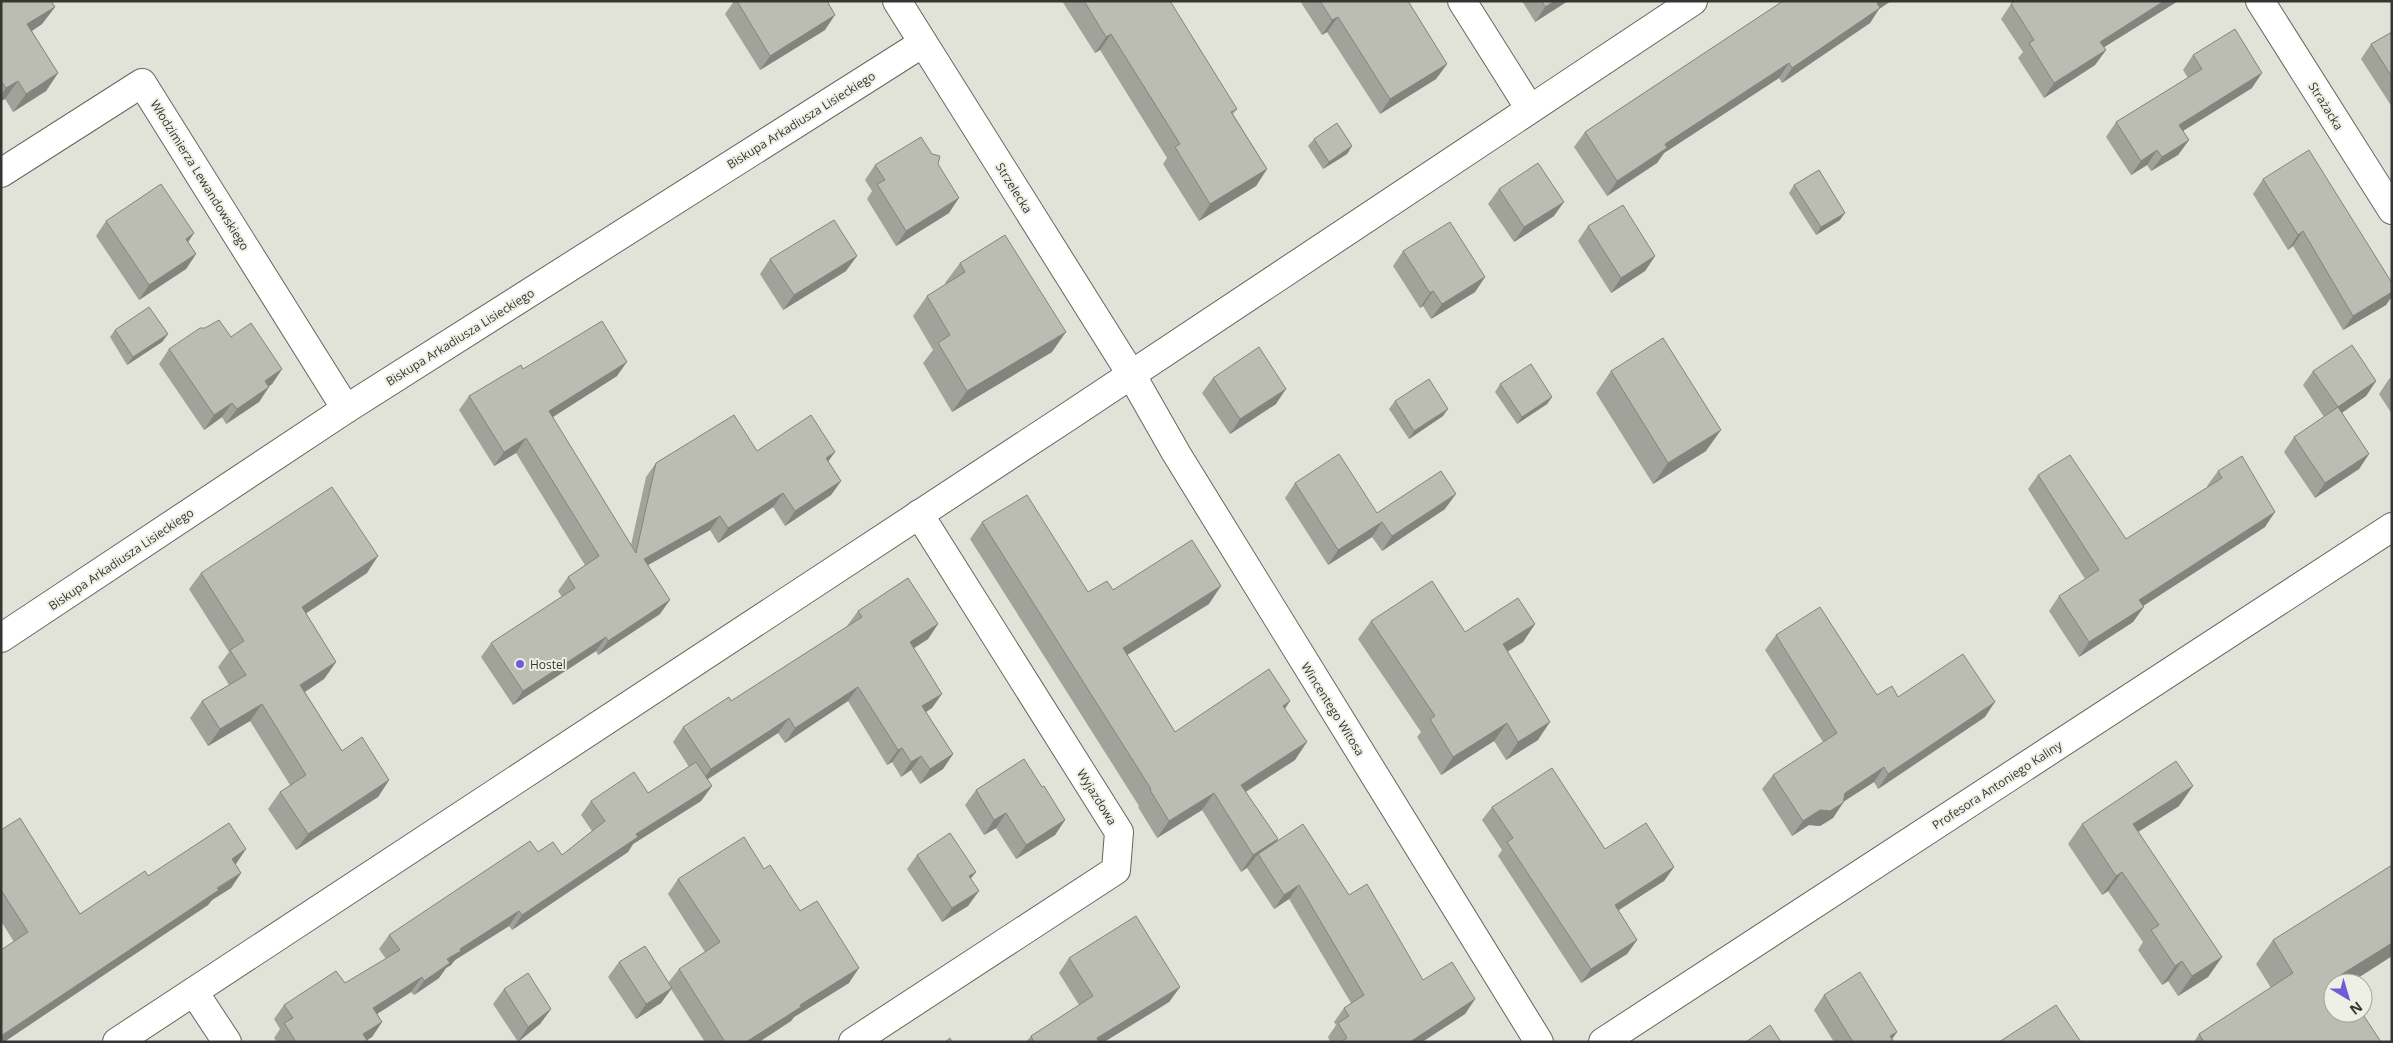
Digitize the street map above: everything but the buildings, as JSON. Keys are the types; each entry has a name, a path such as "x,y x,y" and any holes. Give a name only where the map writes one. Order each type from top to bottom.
{"street":[{"name":"Strzelecka","path":"897,1 1131,374"},
{"path":"1462,1 1530,109"},
{"path":"117,1042 1131,374 1692,1"},
{"name":"Strażacka","path":"2260,1 2392,210"},
{"name":"Biskupa Arkadiusza Lisieckiego","path":"1,638 346,409 923,43"},
{"name":"Włodzimierza Lewandowskiego","path":"1,173 142,84 346,409"},
{"name":"Wincentego Witosa","path":"1131,374 1176,453 1539,1042"},
{"name":"Wyjazdowa","path":"853,1042 1116,870 1119,832 919,514"},
{"name":"Profesora Antoniego Kaliny","path":"1603,1042 2392,527"},
{"path":"194,992 227,1042"}],"place":[{"name":"Hostel","path":"520,664"}]}
